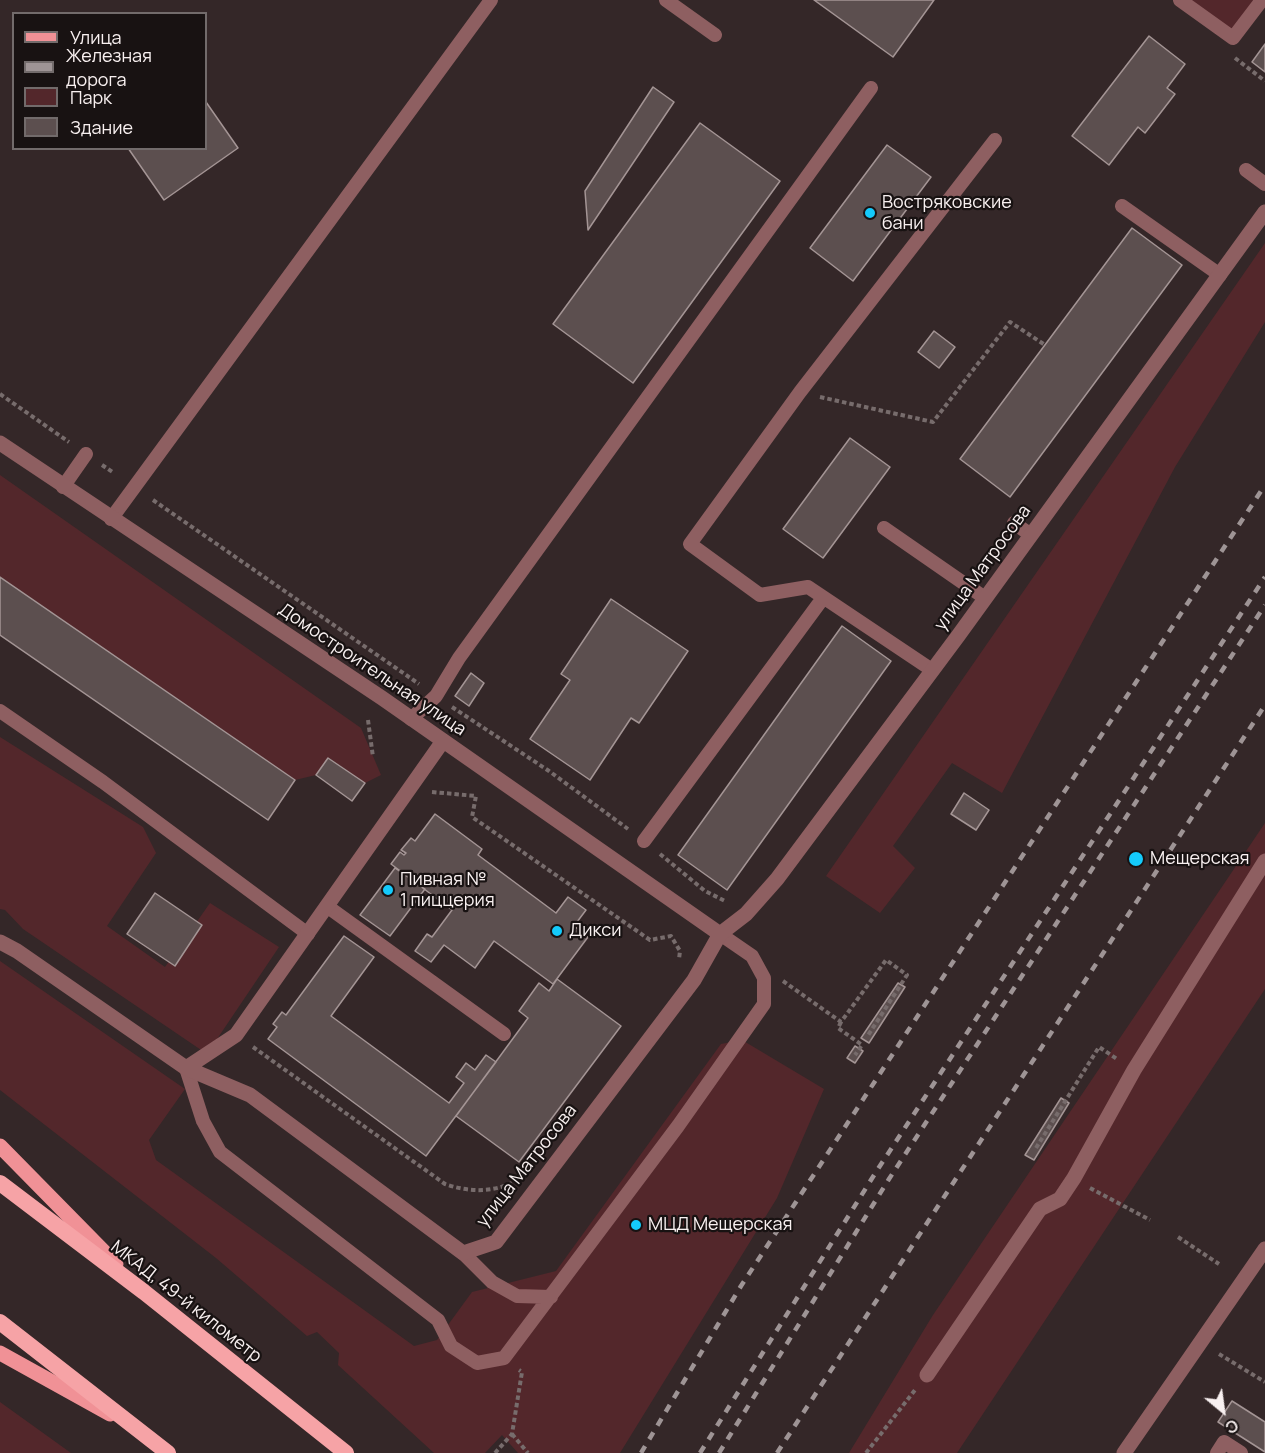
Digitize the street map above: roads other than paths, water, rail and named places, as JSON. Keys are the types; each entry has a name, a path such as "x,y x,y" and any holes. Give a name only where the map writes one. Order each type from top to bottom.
{"highway":[{"name":"МКАД, 49-й километр","path":"0,1183 144,1292 346,1453"},
{"path":"0,1322 168,1453"}],"main road":[{"path":"0,1146 144,1292"},
{"path":"0,1353 141,1432"}],"street":[{"name":"улица Матросова","path":"463,1253 496,1242 694,980 720,934 746,914 777,879 985,598 1265,212"},
{"name":"Домостроительная улица","path":"0,443 411,719 720,934"},
{"path":"186,1068 236,1035 411,790 443,741"},
{"path":"927,1375 1040,1209 1060,1199 1074,1178 1134,1070 1265,861"},
{"path":"0,942 17,951 186,1068 250,1095 463,1253"},
{"path":"1124,1453 1265,1249"}],"lane":[{"path":"111,519 491,0"},
{"path":"666,0 715,35"},
{"path":"1180,0 1233,38 1262,0"},
{"path":"411,719 436,696 459,658 870,88"},
{"path":"932,670 808,587 759,595 690,544 800,393 994,140"},
{"path":"1246,170 1265,184"},
{"path":"1122,206 1220,275"},
{"path":"63,487 86,454"},
{"path":"1014,523 1031,535"},
{"path":"884,528 985,598"},
{"path":"644,841 823,598"},
{"path":"0,711 103,782 308,934"},
{"path":"328,907 504,1034"},
{"path":"186,1068 203,1121 220,1152 438,1320 452,1346 477,1363 504,1358 764,1004 764,978 752,956 720,934"},
{"path":"463,1253 492,1282 517,1296 551,1297"},
{"path":"1216,1453 1224,1442 1241,1453"}],"railway":[{"path":"641,1453 741,1286 1265,485"},
{"path":"700,1453 876,1172 1265,577"},
{"path":"719,1453 889,1179 1265,605"},
{"path":"777,1453 1265,705"}],"place":[{"name":"Востряковские бани","path":"870,213"},
{"name":"Мещерская","path":"1136,859"},
{"name":"Пивная № 1 пиццерия","path":"388,890"},
{"name":"Дикси","path":"557,931"},
{"name":"МЦД Мещерская","path":"636,1225"}]}
